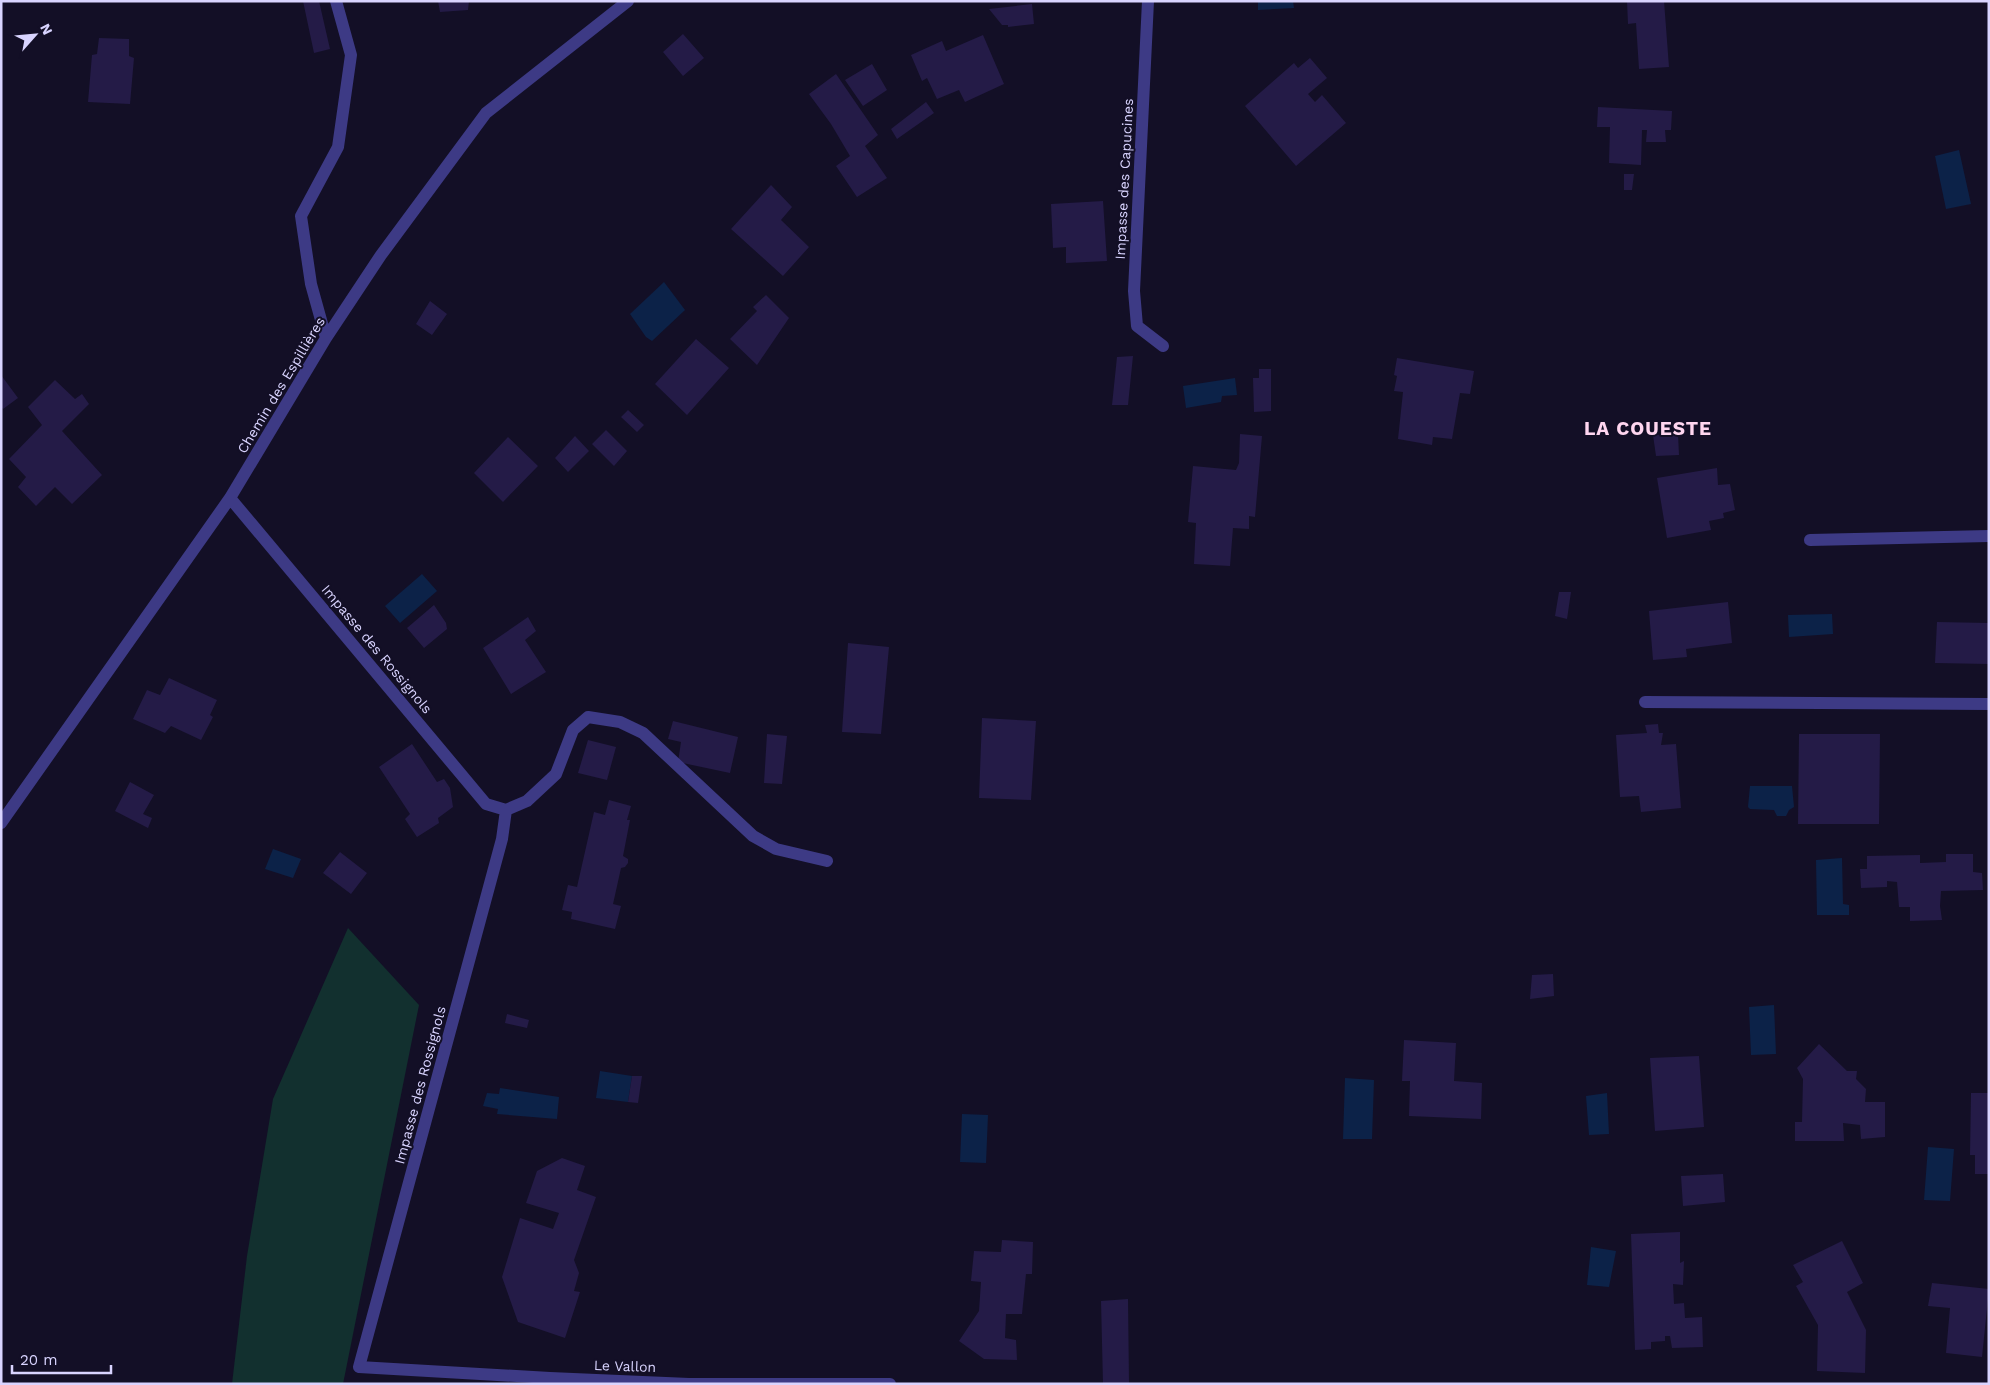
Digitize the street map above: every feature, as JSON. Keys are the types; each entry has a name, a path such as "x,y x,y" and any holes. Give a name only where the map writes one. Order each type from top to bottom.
{"street":[{"path":"326,338 311,284 301,216 338,147 351,55 336,1"},
{"name":"Chemin des Espillières","path":"1,823 230,498 326,338 381,255 486,112 628,1"},
{"name":"Impasse des Capucines","path":"1148,1 1134,291 1136,326 1163,346"},
{"name":"Impasse des Rossignols","path":"230,498 486,804 506,810 502,839 359,1367"},
{"path":"1810,540 1989,536"},
{"path":"1645,702 1989,704"},
{"path":"506,810 527,801 556,774 573,730 588,717 620,722 643,733 753,836 776,849 827,861"},
{"name":"Le Vallon","path":"359,1367 689,1384 890,1384"}],"green space":[{"path":"348,928 419,1005 343,1384 232,1384 247,1256 273,1099"}],"water":[{"path":"1258,1 1293,1 1294,8 1258,10"},
{"path":"1959,150 1971,204 1946,209 1935,156"},
{"path":"664,282 685,310 652,341 646,337 630,314"},
{"path":"1235,378 1237,395 1222,396 1221,402 1186,408 1183,386"},
{"path":"422,574 437,591 400,623 385,606"},
{"path":"1832,614 1833,634 1789,637 1788,615"},
{"path":"1750,786 1792,786 1794,807 1789,810 1786,816 1777,816 1774,810 1750,809 1748,807"},
{"path":"273,849 301,859 293,878 265,869"},
{"path":"1842,858 1843,904 1849,905 1849,915 1817,915 1816,860"},
{"path":"1774,1005 1776,1054 1751,1055 1749,1007"},
{"path":"600,1071 632,1076 628,1102 596,1098"},
{"path":"1345,1078 1374,1080 1372,1139 1343,1139"},
{"path":"500,1088 559,1097 557,1119 497,1114 498,1109 483,1106 487,1093 499,1094"},
{"path":"1607,1093 1609,1134 1589,1135 1586,1096"},
{"path":"962,1114 988,1115 986,1163 960,1162"},
{"path":"1928,1147 1954,1149 1950,1201 1924,1200"},
{"path":"1591,1247 1616,1251 1609,1287 1587,1285"}],"building":[{"path":"303,1 319,1 330,49 314,53"},
{"path":"438,1 469,1 468,10 440,12"},
{"path":"1627,1 1664,1 1669,67 1639,69 1636,23 1628,24"},
{"path":"1032,4 1034,24 1008,27 1008,25 1002,25 989,9"},
{"path":"683,34 704,58 683,76 663,52"},
{"path":"983,35 1004,84 965,102 959,90 937,99 927,78 922,81 911,55 942,41 946,51"},
{"path":"99,38 129,39 129,56 134,58 130,104 88,102 92,55 97,54"},
{"path":"1310,58 1327,78 1308,94 1315,102 1322,95 1346,123 1296,166 1245,106 1294,63 1298,68"},
{"path":"872,64 887,90 863,106 845,80"},
{"path":"836,74 878,135 865,146 887,178 857,197 836,166 850,156 831,124 809,94"},
{"path":"926,102 934,113 897,139 891,129"},
{"path":"1598,107 1672,111 1671,130 1665,130 1666,142 1646,142 1647,130 1642,130 1641,165 1609,163 1610,127 1597,127"},
{"path":"1624,174 1634,174 1632,190 1624,190"},
{"path":"771,185 792,207 781,220 809,247 783,276 731,229"},
{"path":"1103,201 1107,261 1066,263 1066,247 1053,248 1051,204"},
{"path":"766,295 789,318 757,365 730,339 757,311 753,307"},
{"path":"430,301 447,314 432,335 416,324"},
{"path":"696,339 729,368 687,415 655,384"},
{"path":"1133,356 1128,405 1112,405 1117,357"},
{"path":"1397,358 1474,371 1470,394 1460,393 1452,439 1433,437 1432,445 1398,439 1403,392 1394,391 1397,376 1394,375"},
{"path":"1259,369 1271,369 1271,411 1254,412 1253,378 1259,378"},
{"path":"1,375 18,398 3,409 1,406"},
{"path":"55,380 75,399 82,394 89,404 62,431 102,475 72,504 55,487 36,506 18,487 26,477 9,459 42,425 28,407"},
{"path":"628,410 644,425 637,432 621,417"},
{"path":"606,430 627,451 614,466 592,444"},
{"path":"1240,434 1262,436 1255,517 1249,516 1249,529 1233,528 1230,566 1194,564 1196,523 1188,522 1193,466 1236,470 1239,463"},
{"path":"1678,434 1679,455 1656,456 1653,435"},
{"path":"575,436 589,451 568,472 555,458"},
{"path":"508,437 538,466 503,502 474,473"},
{"path":"1717,468 1718,485 1730,484 1735,510 1723,513 1724,518 1709,521 1711,530 1667,538 1657,478"},
{"path":"1559,592 1571,592 1567,619 1555,616"},
{"path":"1728,602 1732,643 1686,649 1687,657 1653,660 1649,611"},
{"path":"434,605 446,623 447,629 424,648 407,628"},
{"path":"528,617 536,631 525,640 546,672 511,694 483,648"},
{"path":"1937,622 1989,623 1989,664 1935,663"},
{"path":"848,643 889,647 881,734 842,732"},
{"path":"169,678 217,700 210,715 213,717 201,740 171,726 165,733 133,719 147,690 160,695"},
{"path":"982,718 1036,721 1031,800 979,798"},
{"path":"673,721 738,737 730,773 678,762 681,742 668,739"},
{"path":"1658,724 1659,733 1663,733 1661,745 1676,744 1681,808 1641,812 1639,796 1620,797 1616,735 1647,733 1645,725"},
{"path":"767,734 787,736 782,784 764,783"},
{"path":"1799,734 1880,734 1879,824 1798,824"},
{"path":"588,740 616,747 607,780 578,773"},
{"path":"412,744 437,782 444,779 450,788 453,807 438,818 439,823 417,837 405,819 410,814 379,767"},
{"path":"130,782 154,795 143,814 152,818 148,828 115,811"},
{"path":"609,800 631,806 627,820 630,820 623,856 628,859 628,863 625,867 621,868 613,904 621,906 615,929 571,919 572,912 562,910 568,885 577,887 594,812 605,815"},
{"path":"340,852 367,873 351,894 323,873"},
{"path":"1946,854 1973,854 1973,872 1982,873 1983,890 1941,891 1940,906 1942,920 1910,921 1910,907 1899,907 1897,882 1887,881 1887,887 1861,888 1860,869 1867,869 1867,856 1920,855 1920,863 1946,862"},
{"path":"1553,974 1554,996 1530,999 1532,975"},
{"path":"507,1014 529,1020 527,1028 505,1023"},
{"path":"1404,1040 1456,1043 1454,1081 1482,1083 1481,1119 1409,1116 1410,1081 1402,1081"},
{"path":"1819,1044 1847,1071 1857,1071 1856,1079 1866,1089 1865,1102 1885,1102 1885,1137 1861,1139 1860,1125 1843,1123 1844,1141 1795,1141 1795,1122 1802,1122 1803,1079 1797,1068"},
{"path":"1699,1056 1704,1127 1655,1131 1650,1058"},
{"path":"632,1076 642,1076 638,1103 628,1102"},
{"path":"1971,1093 1989,1093 1989,1174 1975,1174 1975,1155 1970,1155"},
{"path":"562,1158 585,1166 577,1190 596,1197 574,1260 579,1273 574,1291 580,1292 565,1338 518,1322 502,1277 520,1218 553,1229 559,1213 526,1203 537,1171"},
{"path":"1723,1174 1725,1202 1683,1206 1681,1176"},
{"path":"1680,1232 1680,1263 1684,1261 1683,1285 1673,1284 1674,1304 1684,1303 1685,1318 1702,1317 1703,1347 1672,1348 1670,1336 1665,1336 1665,1341 1651,1342 1651,1349 1635,1350 1631,1234"},
{"path":"1002,1240 1033,1242 1032,1274 1026,1274 1022,1314 1006,1314 1005,1338 1016,1340 1017,1360 984,1359 959,1341 979,1311 981,1282 971,1281 974,1251 1001,1252"},
{"path":"1842,1241 1863,1283 1847,1292 1866,1330 1865,1373 1817,1371 1818,1325 1796,1286 1803,1282 1793,1265"},
{"path":"1932,1283 1989,1289 1982,1357 1946,1353 1950,1308 1928,1306"},
{"path":"1128,1299 1129,1383 1103,1384 1101,1301"}],"district":[{"name":"LA COUESTE","path":"1648,428"}]}
